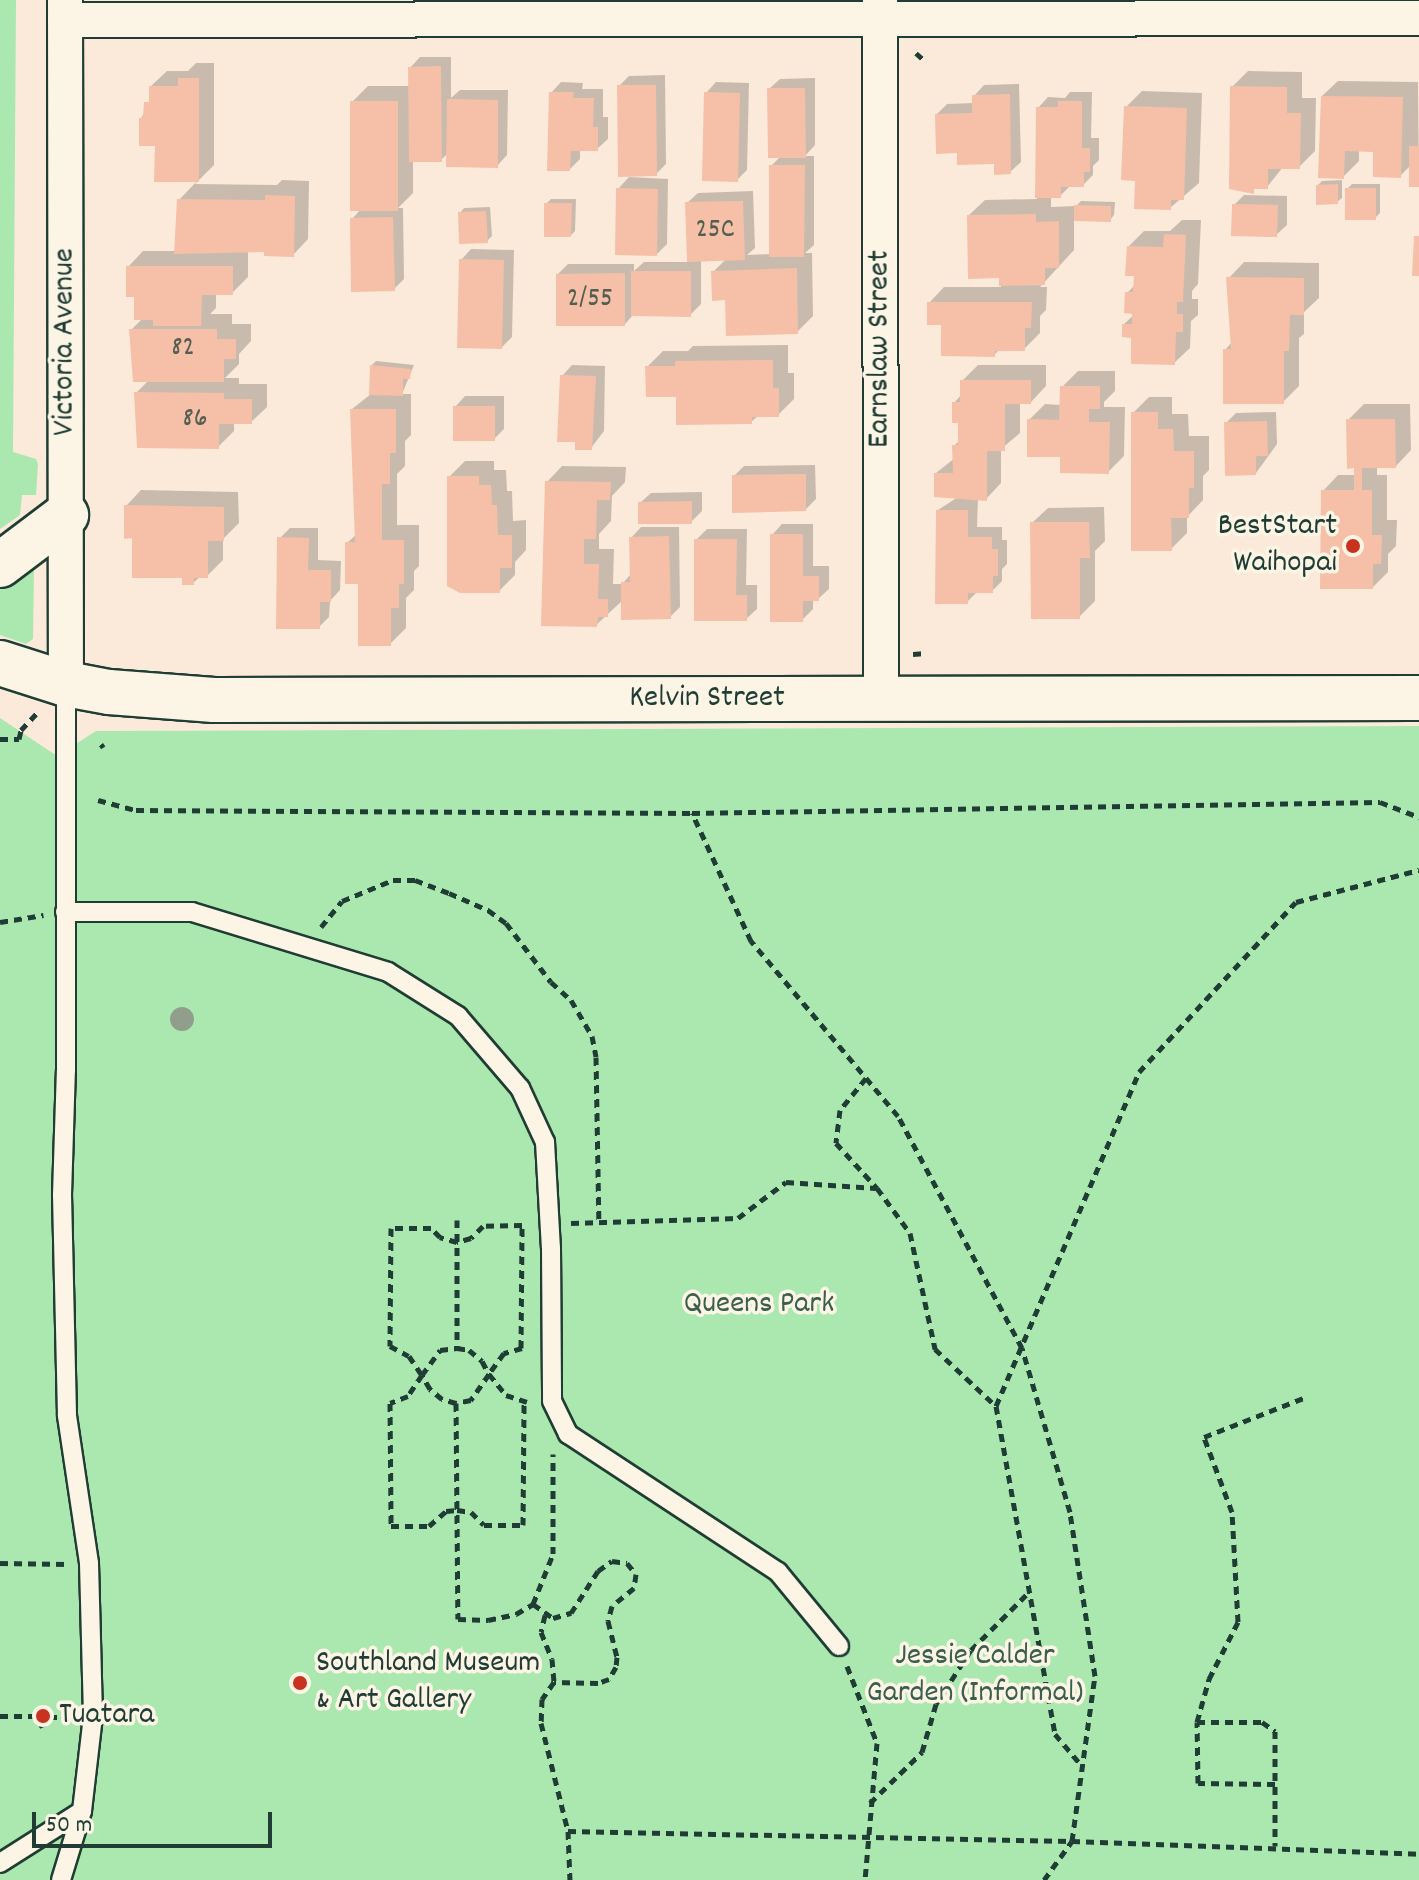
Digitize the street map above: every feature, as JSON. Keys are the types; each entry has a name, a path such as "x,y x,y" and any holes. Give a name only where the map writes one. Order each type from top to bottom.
{"main road":[{"path":"0,565 66,515"},
{"name":"Kelvin Street","path":"0,663 66,684 121,694 214,700 1419,698"}],"street":[{"path":"65,10 880,9 1419,18"},
{"name":"Earnslaw Street","path":"880,9 881,699"},
{"name":"Victoria Avenue","path":"65,10 66,684"}],"lane":[{"path":"61,1880 82,1811 93,1716 89,1563 67,1415 62,1195 66,684"},
{"path":"65,912 192,912 388,972 458,1016 520,1088 545,1142 552,1401 568,1434 778,1572 839,1646"},
{"path":"0,1863 82,1811"}],"path":[{"path":"913,49 926,62"},
{"path":"912,654 926,653"},
{"path":"98,800 136,810 692,813 1380,802 1419,817"},
{"path":"692,813 751,941 898,1116 1022,1348 1070,1512 1095,1676 1072,1841 1044,1880"},
{"path":"1082,1766 1055,1734 996,1406 1139,1072 1296,902 1419,870"},
{"path":"307,947 342,901 393,880 415,880 488,910 506,923 551,982 571,1000 592,1036 596,1057 599,1223"},
{"path":"0,922 65,912"},
{"path":"866,1078 840,1110 836,1143 877,1188 910,1233 935,1349 996,1406"},
{"path":"549,1224 738,1218 786,1182 877,1188"},
{"path":"457,1220 457,1348"},
{"path":"521,1348 522,1225 483,1226 471,1238 457,1242 440,1237 431,1228 391,1228 390,1346 409,1356 442,1399 456,1403 471,1400 504,1353 521,1348 551,1349"},
{"path":"456,1403 457,1510 458,1619 488,1620 516,1614 533,1604 553,1554 552,1401 524,1402 506,1395 482,1361 469,1350 457,1348 440,1350 408,1396 390,1403 391,1526 429,1526 446,1511 457,1510 471,1512 484,1525 523,1525 524,1402"},
{"path":"1275,1784 1198,1783 1197,1722 1209,1679 1238,1622 1232,1512 1204,1437 1306,1397"},
{"path":"533,1604 553,1618 571,1613 598,1571 612,1561 627,1563 636,1574 634,1588 612,1606 608,1621 617,1657 609,1679 598,1683 554,1682"},
{"path":"0,1563 89,1563"},
{"path":"870,1803 922,1752 936,1704 971,1650 1030,1590"},
{"path":"545,1615 541,1632 552,1659 554,1682 542,1699 541,1723 568,1831 570,1880"},
{"path":"839,1646 877,1743 866,1837 865,1880"},
{"path":"0,1716 38,1716 39,1726 49,1722 49,1717 93,1716"},
{"path":"1197,1722 1262,1722 1275,1731 1275,1846"},
{"path":"568,1831 1275,1846 1419,1854"}],"green space":[{"path":"0,0 16,0 13,452 36,459 38,464 36,495 22,495 20,515 0,529"},
{"path":"34,570 33,639 26,644 0,635 0,586"},
{"name":"Queens Park","path":"0,718 57,756 96,731 1419,726 1419,1880 0,1880"}],"building":[{"path":"441,66 442,162 409,162 408,67"},
{"path":"178,78 199,78 199,182 154,182 155,146 139,146 139,118 143,118 144,102 149,102 149,86 178,86"},
{"path":"617,85 656,85 657,176 618,177"},
{"path":"1230,86 1287,87 1287,113 1301,113 1300,169 1268,169 1268,189 1254,189 1254,194 1229,189"},
{"path":"767,88 805,88 806,158 768,158"},
{"path":"549,92 574,92 573,98 594,98 593,127 598,127 598,151 571,151 570,171 547,171"},
{"path":"704,92 740,93 738,182 702,181"},
{"path":"1010,94 1011,174 994,175 994,164 957,165 957,153 936,154 935,114 972,113 972,95"},
{"path":"1321,96 1403,97 1401,178 1373,177 1373,152 1345,151 1344,179 1318,178"},
{"path":"447,99 498,100 498,168 446,167"},
{"path":"350,101 398,101 398,211 350,211"},
{"path":"1058,101 1082,101 1082,148 1090,148 1090,172 1084,172 1084,187 1061,187 1061,198 1035,198 1036,107 1058,107"},
{"path":"1124,106 1187,108 1184,200 1171,200 1171,210 1134,209 1135,181 1121,180"},
{"path":"1409,146 1419,146 1419,187 1409,187"},
{"path":"769,165 805,165 804,257 769,257"},
{"path":"1338,184 1338,204 1316,205 1316,185"},
{"path":"616,188 658,189 657,256 615,255"},
{"path":"1345,188 1376,188 1376,220 1345,220"},
{"path":"265,195 295,196 294,257 264,256 264,252 174,254 177,199 265,200"},
{"path":"743,201 745,260 687,262 685,202"},
{"path":"544,203 572,203 571,237 544,237"},
{"path":"1232,204 1278,205 1277,237 1231,236"},
{"path":"1074,205 1111,206 1111,222 1074,221"},
{"path":"486,211 488,243 459,244 458,212"},
{"path":"1036,214 1036,222 1059,221 1059,268 1045,268 1045,285 999,286 999,278 968,279 967,215"},
{"path":"393,217 395,291 351,292 350,218"},
{"path":"1164,234 1186,235 1183,302 1177,302 1177,314 1183,314 1183,332 1176,332 1175,365 1131,364 1131,338 1122,337 1122,324 1132,324 1132,314 1124,313 1125,292 1133,292 1134,276 1125,276 1127,246 1163,247"},
{"path":"1414,236 1419,236 1419,276 1412,276"},
{"path":"459,259 504,260 502,349 457,348"},
{"path":"126,266 233,266 233,295 202,295 201,326 153,326 153,320 134,320 134,297 126,297"},
{"path":"797,268 798,334 726,336 725,300 712,301 711,271"},
{"path":"631,271 691,271 691,317 631,316"},
{"path":"625,273 625,326 556,326 556,274"},
{"path":"1226,277 1304,278 1304,315 1290,315 1289,351 1284,351 1284,404 1223,404 1223,349 1231,349"},
{"path":"927,302 1032,302 1031,328 1025,328 1025,351 995,351 995,357 941,356 941,325 927,325"},
{"path":"129,329 217,329 217,339 236,339 236,359 224,359 224,382 133,382"},
{"path":"773,360 773,388 779,388 779,417 752,417 752,424 676,425 676,397 646,397 645,366 675,366 675,361"},
{"path":"370,365 411,369 410,379 403,379 403,396 369,395"},
{"path":"560,375 596,376 592,450 575,450 575,442 557,442"},
{"path":"960,380 1031,380 1031,404 1005,404 1005,451 987,451 987,501 934,497 934,473 953,473 952,445 958,445 958,423 952,423 952,402 960,402"},
{"path":"1060,386 1100,386 1100,409 1089,409 1089,422 1110,422 1109,474 1060,473 1060,457 1027,457 1027,419 1059,420"},
{"path":"134,392 224,393 224,399 252,399 252,424 219,424 219,449 137,448"},
{"path":"453,406 495,406 495,441 453,441"},
{"path":"350,409 396,409 396,453 390,453 390,484 382,484 382,540 404,540 404,584 399,584 399,608 391,608 391,646 358,646 358,584 345,584 345,542 355,542"},
{"path":"1131,412 1158,412 1158,429 1173,429 1174,451 1194,451 1194,488 1189,488 1189,518 1171,518 1172,551 1131,551"},
{"path":"1346,419 1395,419 1396,468 1362,468 1362,490 1372,490 1372,535 1382,535 1381,564 1373,564 1373,589 1320,589 1321,490 1354,490 1354,468 1347,469"},
{"path":"1267,421 1268,456 1256,456 1256,475 1225,476 1224,422"},
{"path":"806,474 806,511 732,513 732,475"},
{"path":"447,476 479,476 479,485 491,485 492,505 497,505 498,535 512,535 512,568 500,568 500,593 460,593 447,586"},
{"path":"545,481 611,482 610,500 597,500 596,539 584,539 584,564 599,564 598,599 608,599 608,617 598,617 597,627 541,626"},
{"path":"692,501 692,524 638,524 638,502"},
{"path":"124,505 224,507 224,541 208,541 208,578 194,578 194,585 182,585 182,578 132,578 132,538 124,539"},
{"path":"936,510 968,510 968,537 992,537 992,549 998,549 998,576 993,576 993,593 968,593 968,604 935,604"},
{"path":"1030,522 1089,522 1090,558 1080,558 1080,619 1031,619"},
{"path":"770,534 803,534 803,576 819,576 819,601 803,601 803,622 770,622"},
{"path":"669,536 671,619 621,620 621,582 630,582 629,537"},
{"path":"277,537 309,538 308,570 331,570 331,602 320,602 320,629 276,629"},
{"path":"694,539 737,539 736,595 747,595 747,621 694,621"}],"place":[{"name":"BestStart Waihopai","path":"1353,546"},
{"name":"Southland Museum & Art Gallery","path":"300,1683"},
{"name":"Tuatara","path":"43,1716"}],"park label":[{"name":"Jessie Calder Garden (Informal)","path":"975,1676"}]}
